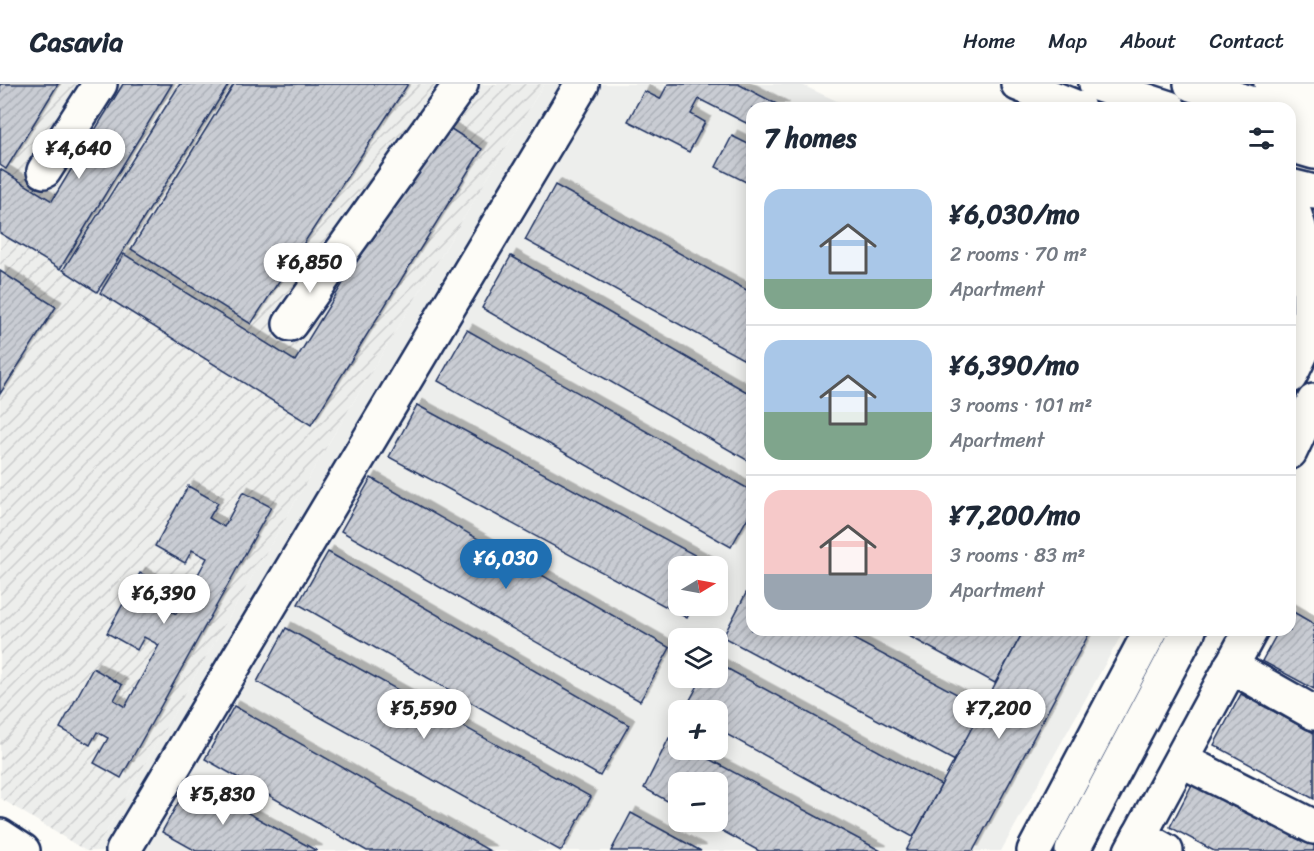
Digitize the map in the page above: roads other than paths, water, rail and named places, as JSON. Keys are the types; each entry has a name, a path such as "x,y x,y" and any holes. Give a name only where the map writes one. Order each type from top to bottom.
{"main road":[{"path":"44,171 100,84"},
{"path":"290,324 461,84"},
{"path":"123,851 582,84"},
{"path":"1018,84 1063,102"},
{"path":"1096,84 1151,102"},
{"path":"1191,84 1247,102"},
{"path":"1271,84 1314,98"},
{"path":"1296,118 1314,123"},
{"path":"1296,147 1314,152"},
{"path":"1296,188 1314,192"},
{"path":"1296,218 1307,261 1311,333 1296,364"},
{"path":"1296,439 1314,401"},
{"path":"1034,851 1148,636"},
{"path":"1072,851 1186,636"},
{"path":"1146,846 1181,760 1248,636"},
{"path":"1232,666 1314,713"},
{"path":"1181,760 1314,827"},
{"path":"0,836 23,851"}]}
